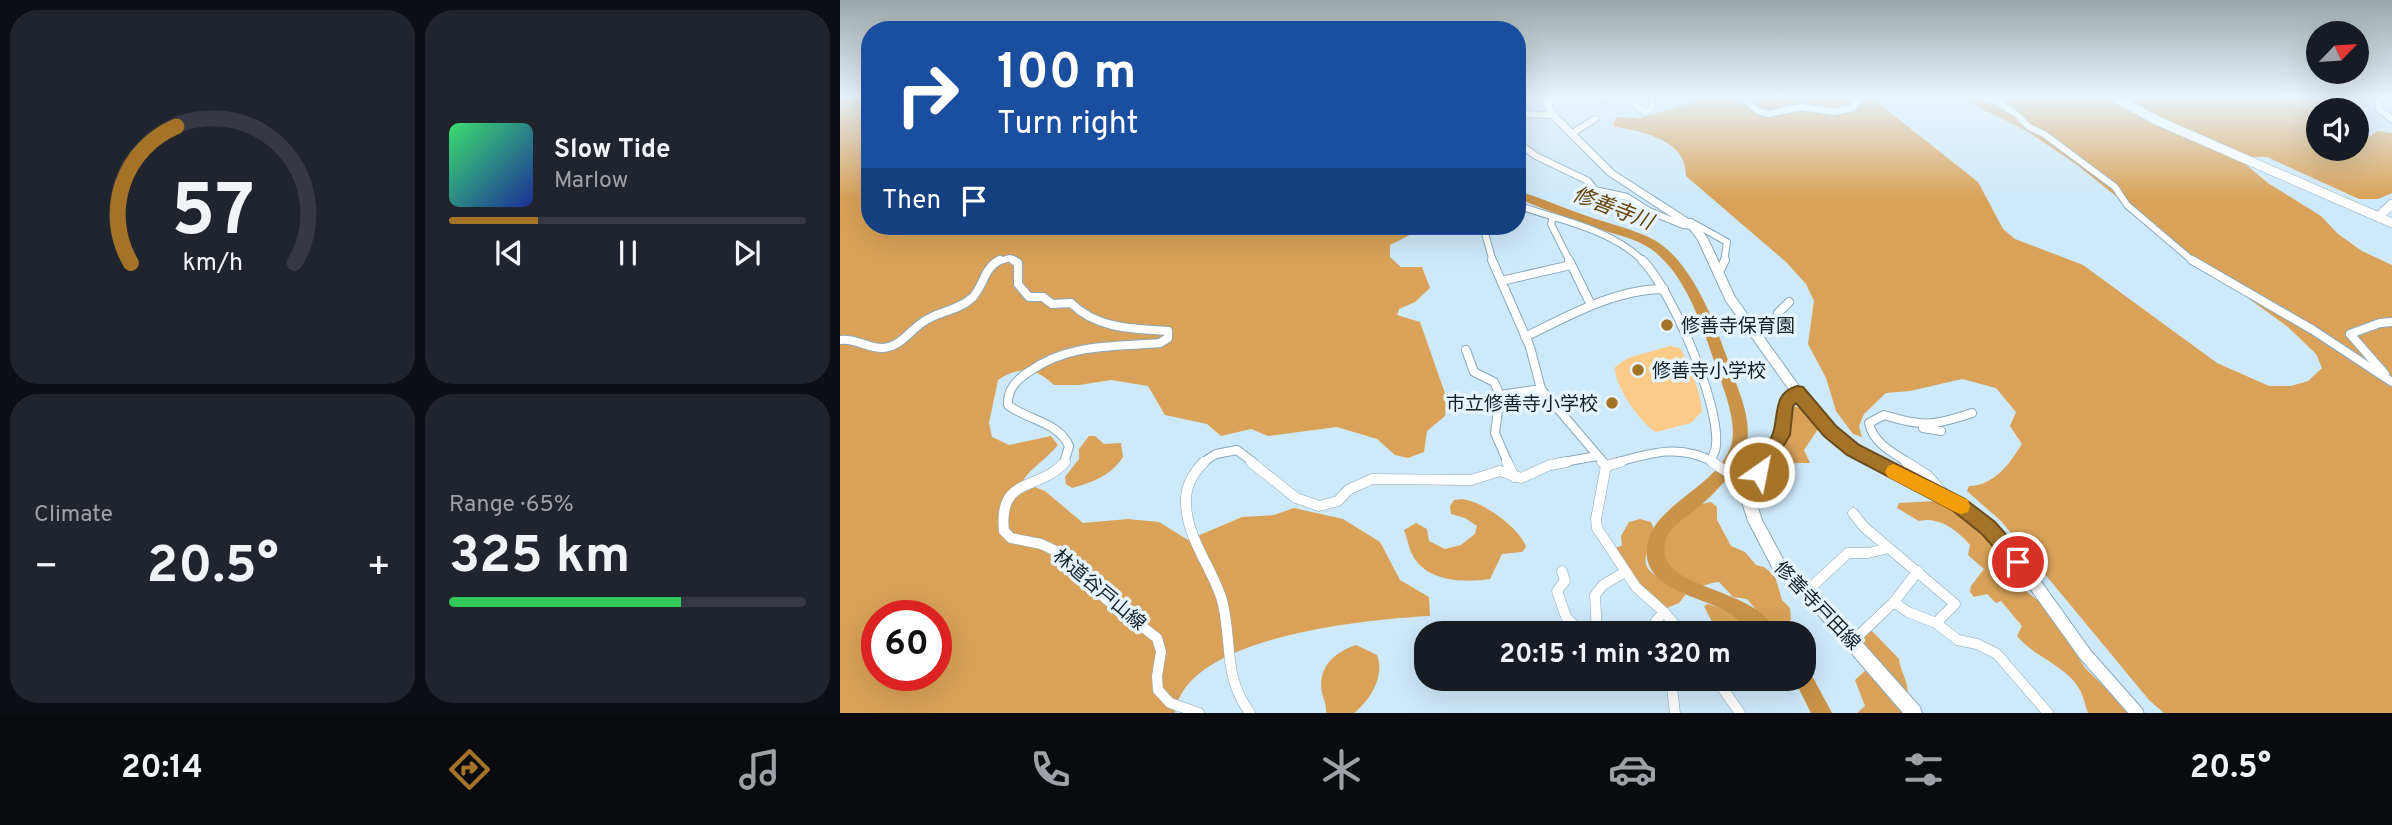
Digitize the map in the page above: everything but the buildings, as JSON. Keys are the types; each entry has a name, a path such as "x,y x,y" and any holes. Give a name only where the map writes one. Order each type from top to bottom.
{"main road":[{"path":"1568,131 1625,184 1690,223 1703,239 1730,298 1797,392 1785,404 1782,435 1776,446 1746,484"},
{"name":"修善寺戸田線","path":"1746,484 1749,504 1772,557 1853,641 1914,713"}],"street":[{"path":"1571,134 1575,131"},
{"path":"2038,131 2115,187 2127,205 2195,262 2313,330 2390,381"},
{"path":"2182,131 2392,223"},
{"path":"1526,149 1588,181 1595,190 1627,197 1648,211 1683,225 1690,223 1716,233 1727,242 1726,257 1718,274"},
{"path":"2378,216 2392,204"},
{"path":"1526,208 1613,236 1644,258 1664,289 1715,418 1718,441 1712,461"},
{"path":"1553,218 1551,224 1591,305"},
{"path":"1486,235 1501,281 1525,337 1541,389 1606,466"},
{"name":"林道谷戸山線","path":"840,340 850,338 873,349 884,348 910,335 921,323 958,309 983,285 986,270 1004,258 1014,259 1018,263 1018,284 1028,297 1043,297 1052,304 1071,303 1084,316 1122,328 1168,331 1168,338 1160,343 1094,346 1061,351 1034,366 1013,385 1008,393 1008,405 1030,419 1057,429 1069,442 1070,449 1066,461 1057,469 1008,497 1004,508 1004,531 1011,538 1041,544 1060,553 1107,599 1157,638 1163,645 1158,672 1159,692 1170,702 1199,713"},
{"path":"1501,281 1571,264"},
{"path":"1525,337 1591,305 1648,289 1664,289"},
{"path":"1757,334 1775,327 1778,313 1789,302"},
{"path":"2390,381 2350,334 2380,323 2392,322"},
{"path":"1466,351 1471,369 1481,380 1494,382 1500,395 1494,433 1514,477"},
{"path":"1500,395 1541,389"},
{"path":"1797,392 1830,431 1853,450 1975,515 2010,551 2085,654 2137,713"},
{"path":"1914,425 1942,423 1972,414"},
{"path":"1941,431 1884,415 1873,418 1868,428 1881,443 1940,484 1946,498"},
{"path":"1606,466 1677,448 1690,450 1712,461 1746,484"},
{"path":"1250,713 1235,694 1231,683 1229,646 1222,603 1212,572 1185,511 1187,484 1205,460 1216,454 1237,450 1296,498 1319,506 1338,501 1348,490 1372,479 1471,480 1500,471 1521,478 1550,465 1597,456"},
{"path":"1606,466 1595,523 1636,587 1672,621"},
{"path":"1853,513 1889,548 1955,604 1936,623"},
{"path":"1807,591 1848,553 1868,553 1889,548"},
{"path":"1562,571 1565,581 1557,591 1570,621"},
{"path":"1853,641 1894,602 1918,571"},
{"path":"1596,621 1595,596 1603,585 1625,572"},
{"path":"1894,602 1908,612 1936,623 1958,640 1978,644 1997,654 2048,713"},
{"path":"1656,621 1664,612"},
{"path":"1672,691 1675,713"},
{"path":"1724,691 1740,713"}],"shaded area":[{"path":"840,131 861,131 861,235 1412,235 1390,245 1390,257 1401,267 1422,267 1430,288 1415,302 1399,309 1397,315 1420,322 1447,399 1445,416 1427,431 1424,452 1408,458 1395,455 1377,439 1337,427 1268,436 1251,429 1221,436 1207,424 1165,415 1148,386 1111,380 1079,385 1054,385 1041,375 1027,370 1013,372 998,380 989,423 992,437 1009,445 1051,436 1058,445 1022,482 1045,491 1083,523 1128,519 1159,522 1188,540 1242,517 1274,515 1294,508 1343,519 1380,542 1400,580 1429,597 1430,616 1366,622 1283,637 1244,649 1210,666 1186,687 1175,713 840,713"},
{"path":"1638,131 1914,131 1978,182 2003,229 2015,239 2083,265 2217,363 2269,386 2291,386 2308,381 2322,368 2316,354 2288,327 2201,264 2077,165 2027,131 2306,131 2306,161 2369,161 2369,137 2377,131 2392,133 2392,193 2378,199 2359,199 2267,157 2248,157 2243,162 2268,183 2321,216 2338,234 2362,251 2392,265 2392,713 2164,713 2149,700 2001,521 1967,491 1969,486 1994,478 2022,444 2010,426 2016,412 1996,388 1962,379 1910,391 1886,393 1864,414 1859,426 1862,437 1853,434 1836,411 1826,378 1808,344 1814,301 1806,284 1786,262 1686,176 1679,153 1661,139"},
{"path":"1670,346 1680,348 1684,355 1697,386 1702,411 1691,423 1656,432 1629,403 1615,367 1628,358"},
{"path":"1794,406 1804,410 1818,429 1804,450 1810,463 1795,463 1779,478 1768,469 1787,436 1790,409"},
{"path":"1089,436 1095,436 1104,444 1121,443 1123,457 1107,473 1094,481 1072,488 1066,484 1065,477 1079,459 1079,449"},
{"path":"1462,499 1480,505 1499,517 1516,532 1526,547 1522,552 1502,554 1490,579 1468,581 1435,575 1417,562 1410,549 1404,530 1416,523 1427,529 1429,541 1445,549 1461,545 1475,534 1477,526 1465,518 1451,514 1450,506 1454,500"},
{"path":"1936,501 1973,522 1993,541 2020,573 2022,588 2045,606 2085,668 2131,713 2088,713 2082,694 2068,675 2024,644 2017,636 2022,626 2001,601 1996,603 1987,594 1974,597 1970,592 1971,586 1984,569 1968,555 1970,545 1965,539 1940,522 1919,521 1897,508 1899,503"},
{"path":"1711,502 1717,507 1717,520 1731,546 1745,552 1756,565 1764,567 1775,576 1782,600 1790,608 1790,621 1767,621 1747,599 1733,597 1719,582 1696,586 1686,582 1665,564 1661,550 1666,531 1686,511"},
{"path":"1640,519 1651,522 1654,533 1646,558 1648,568 1657,577 1686,594 1679,603 1667,608 1646,592 1615,552 1617,547 1622,546 1621,536 1629,522"},
{"path":"1708,604 1737,613 1747,621 1712,621 1704,606"},
{"path":"1871,630 1899,659 1908,694 1860,642 1860,637"},
{"path":"1356,645 1377,655 1379,671 1375,687 1354,713 1326,713 1321,685 1324,670 1337,655"},
{"path":"1866,670 1906,713 1857,713 1865,706 1855,680"}],"waterway":[{"name":"修善寺川","path":"1526,198 1650,243 1669,259 1687,283 1723,366 1738,415 1740,435 1738,448 1731,460 1702,494 1662,529 1655,548 1657,560 1668,577 1677,583 1733,605 1756,621"},
{"name":"修善寺川","path":"1810,691 1822,713"}],"slow traffic":[{"path":"1894,472 1961,506"}],"place":[{"name":"修善寺保育園","path":"1667,325"},
{"name":"修善寺小学校","path":"1638,370"},
{"name":"市立修善寺小学校","path":"1612,403"}],"route":[{"path":"1759,472 1782,435 1785,404 1789,397 1797,392 1830,431 1853,450 1959,504 1989,528 2018,562"}]}
